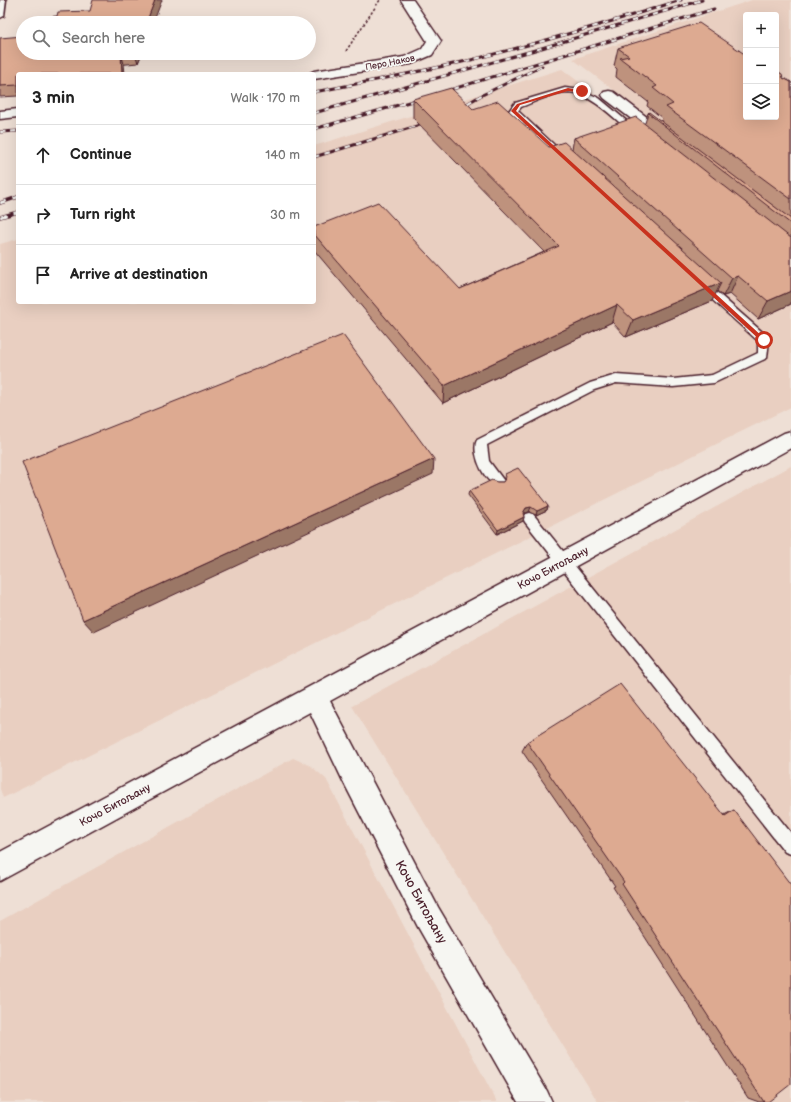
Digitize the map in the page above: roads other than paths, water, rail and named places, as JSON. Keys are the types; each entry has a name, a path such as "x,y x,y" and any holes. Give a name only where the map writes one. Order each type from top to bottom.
{"street":[{"name":"Перо Наков","path":"316,75 406,61 421,56 429,50 434,41 407,0"},
{"path":"609,95 678,148"},
{"path":"0,115 16,113"},
{"name":"Кочо Битољану","path":"0,867 791,439"},
{"name":"Кочо Битољану","path":"315,697 353,774 428,917 536,1102"}],"lane":[{"path":"0,16 2,0"},
{"path":"573,166 513,111 518,105 568,89 582,91 592,97 647,141"},
{"path":"498,481 483,463 481,443 590,386 616,379 673,383 714,379 763,355 764,340 694,277"},
{"path":"529,518 791,846"}],"railway":[{"path":"316,92 471,60 577,32 681,0"},
{"path":"316,112 535,50 702,0"},
{"path":"443,92 714,9"},
{"path":"458,109 480,96 542,66"},
{"path":"316,128 423,98"},
{"path":"316,156 420,125"},
{"path":"0,132 16,131"},
{"path":"0,203 16,198"},
{"path":"0,217 16,213"}]}
